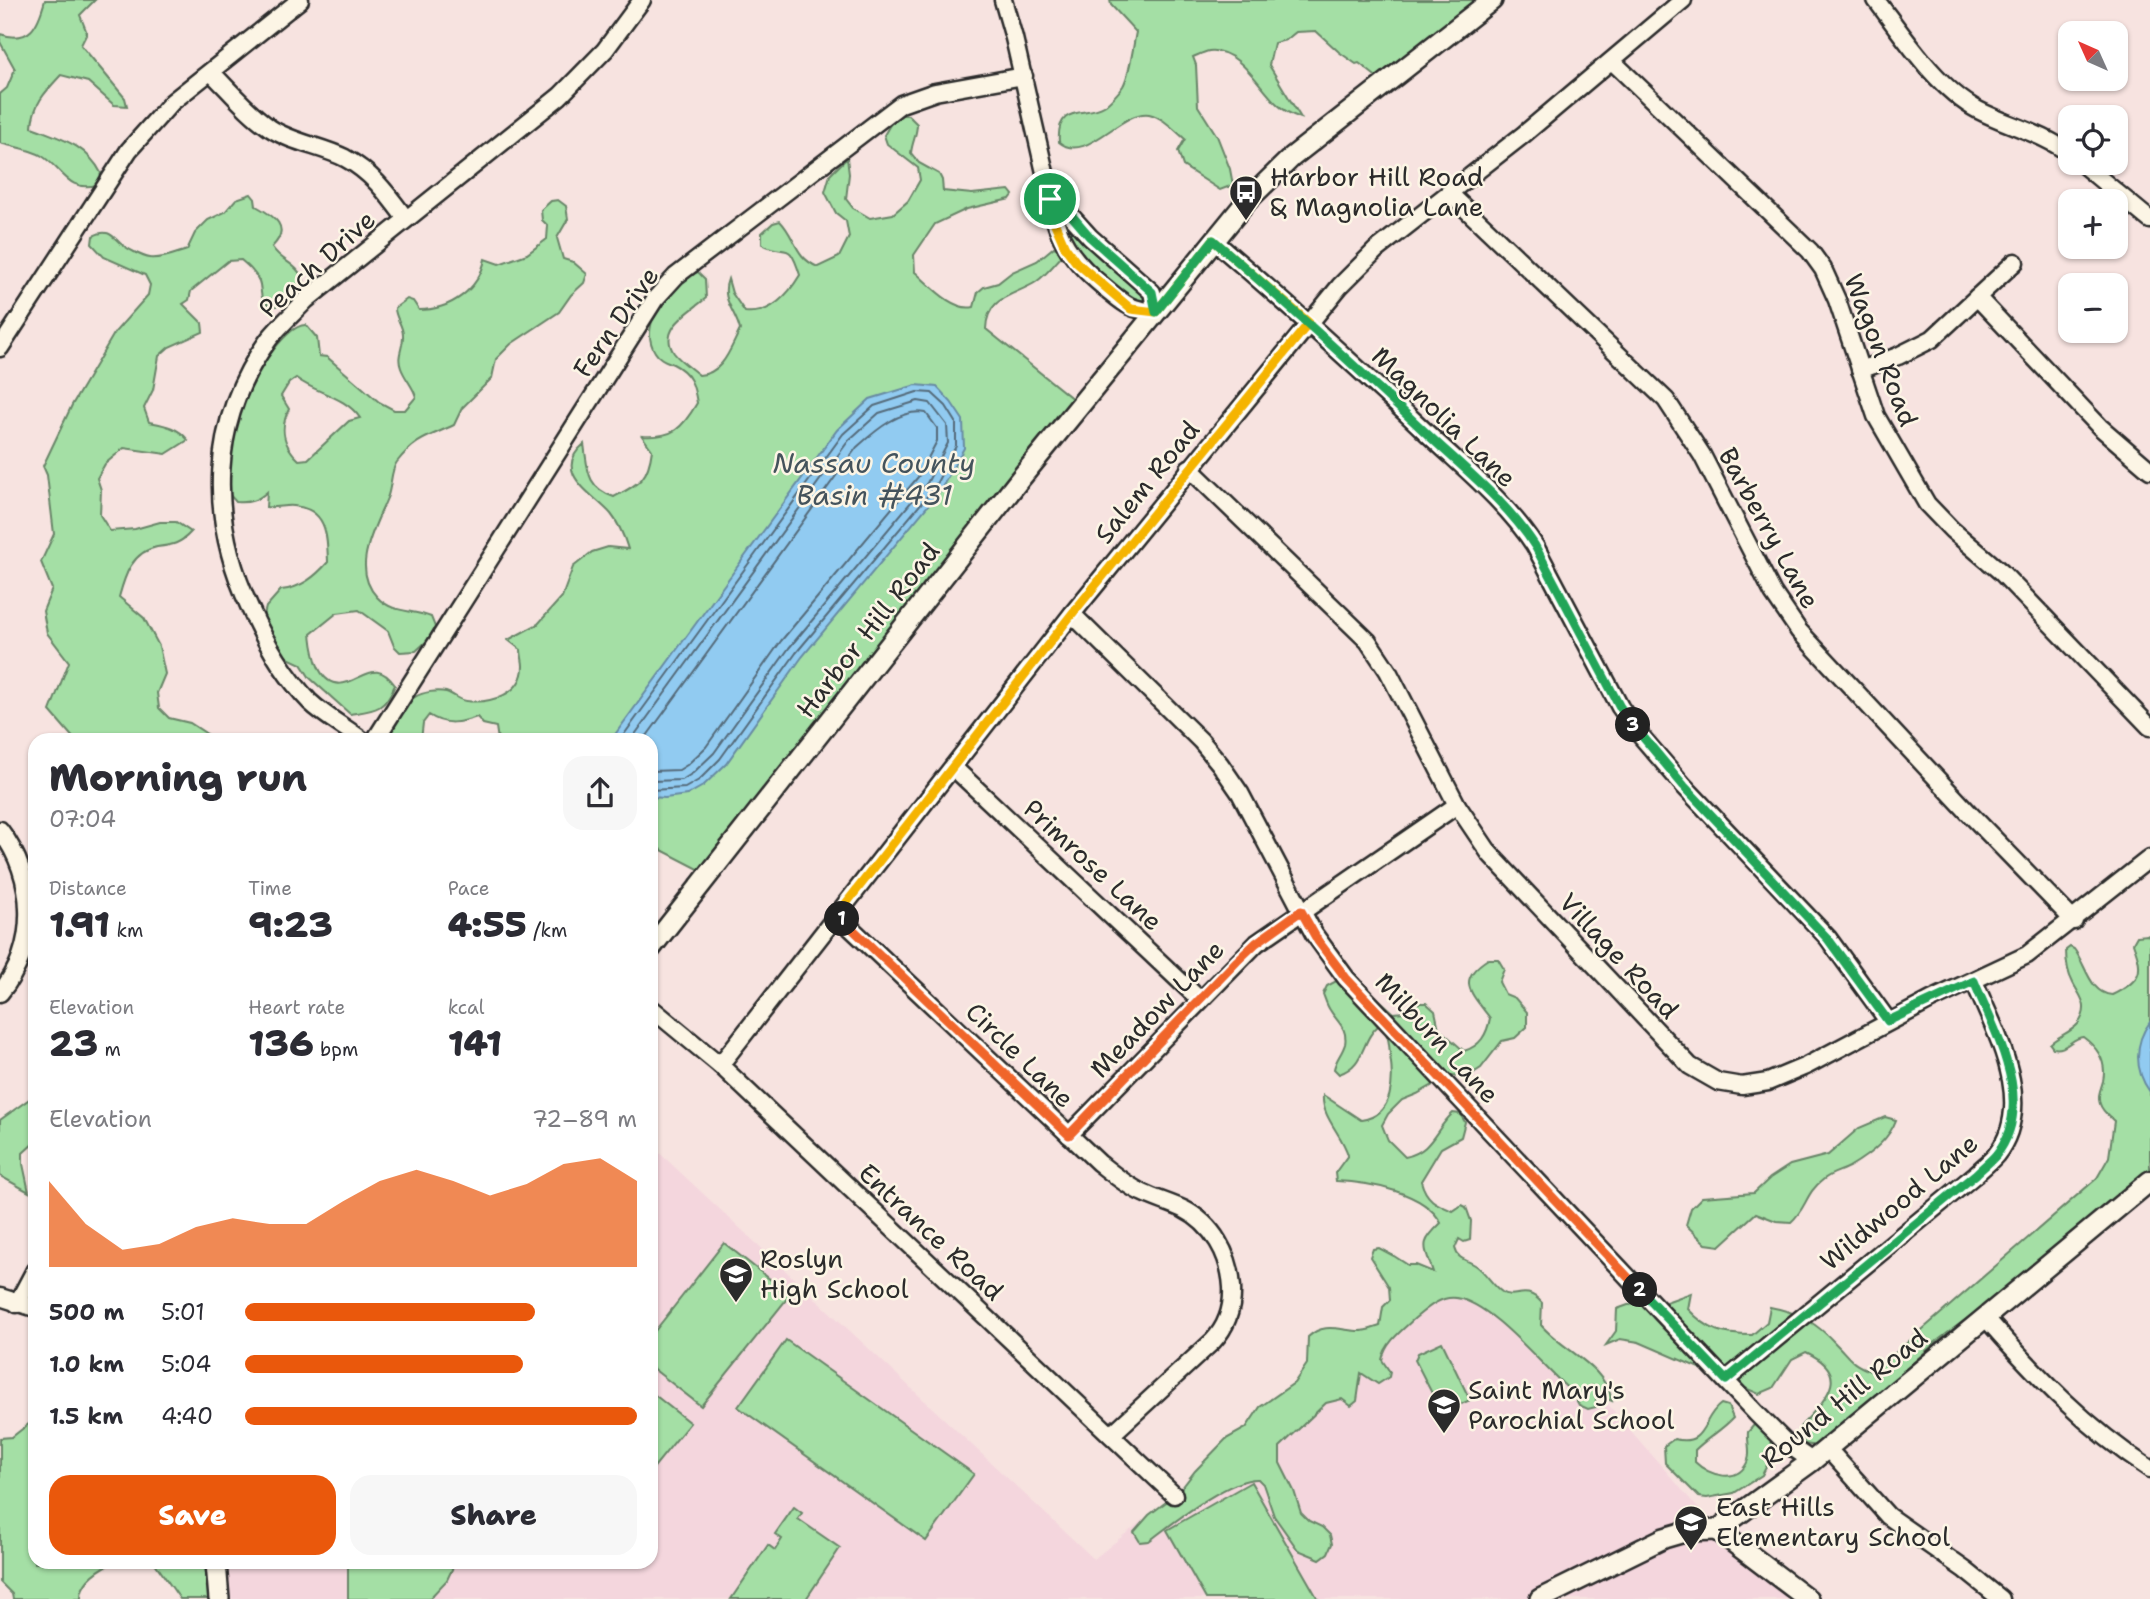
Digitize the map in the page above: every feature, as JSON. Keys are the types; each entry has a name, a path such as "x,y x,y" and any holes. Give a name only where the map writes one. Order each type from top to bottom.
{"street":[{"path":"0,348 128,149 172,102 300,0"},
{"name":"Peach Drive","path":"352,733 326,716 300,691 279,664 238,583 227,546 220,502 220,464 241,389 271,337 306,300 560,96 605,50 642,0"},
{"path":"1003,0 1024,76 1055,224 1065,247 1076,262 1131,309 1156,312 1152,292 1090,237 1046,177"},
{"name":"Harbor Hill Road","path":"658,939 1020,479 1246,202 1283,164 1492,0"},
{"name":"Salem Road","path":"720,1065 1189,468 1309,323 1367,258 1523,135 1683,0"},
{"path":"1876,0 1949,89 1980,111 2041,136 2058,147"},
{"name":"Wagon Road","path":"1612,61 1810,251 1823,269 1837,300 1882,427 1927,504 1952,530 2001,572 2150,727"},
{"path":"211,72 255,116 271,128 288,138 345,158 376,179 406,219"},
{"name":"Fern Drive","path":"379,733 655,299 676,276 901,104 935,92 1024,76"},
{"path":"2096,175 2150,220"},
{"name":"Barberry Lane","path":"1449,193 1666,400 1702,455 1773,593 1799,631 1969,813 2074,920"},
{"name":"Magnolia Lane","path":"1213,240 1309,323 1521,525 1535,546 1620,707 1640,735 1684,786 1828,939 1888,1021"},
{"path":"1860,370 1925,343 2015,261"},
{"path":"1977,297 2100,427 2150,470"},
{"name":"Village Road","path":"1189,468 1368,641 1388,671 1457,805 1490,855 1690,1066 1718,1082 1742,1086 1768,1082 1806,1066 1888,1021 2027,955 2150,858"},
{"name":"Milburn Lane","path":"1072,614 1201,741 1220,764 1240,793 1318,941 1346,978 1726,1380 1787,1443 1812,1461"},
{"name":"Primrose Lane","path":"953,767 1199,999"},
{"name":"Meadow Lane","path":"1069,1135 1256,943 1457,805"},
{"path":"0,830 17,859 28,893 28,928 13,974 0,993"},
{"name":"Circle Lane","path":"837,915 1099,1163 1123,1182 1143,1193 1184,1209 1199,1219 1220,1242 1231,1272 1231,1306 1219,1335 1111,1436"},
{"name":"Wildwood Lane","path":"1726,1380 1976,1174 1996,1154 2011,1123 2013,1087 1974,981"},
{"name":"Entrance Road","path":"658,1014 720,1065 1174,1495"},
{"name":"Round Hill Road","path":"1717,1530 1812,1461 1985,1317 2147,1190"},
{"path":"17,1304 28,1283"},
{"path":"0,1297 28,1306"},
{"path":"1985,1317 2037,1375 2090,1426 2150,1469"},
{"path":"1827,1448 1888,1516 2001,1599"},
{"path":"1540,1599 1664,1538 1688,1531 1717,1530 1808,1599"},
{"path":"216,1569 219,1599"}],"shaded area":[{"path":"658,1152 1094,1559 1475,1265 1592,1386 1717,1530 1808,1599 219,1599 216,1569 658,1569"}],"green space":[{"path":"45,0 95,0 80,15 87,33 81,45 125,98 127,106 114,105 88,82 61,75 45,92 35,111 32,127 71,143 95,163 101,173 97,185 72,183 42,156 0,143 0,94 7,88 15,69 0,42 0,34 19,37 31,31"},
{"path":"1110,0 1492,0 1384,83 1359,63 1356,64 1339,52 1316,31 1296,32 1286,40 1274,43 1269,65 1301,118 1280,106 1248,70 1230,56 1209,51 1193,57 1196,65 1198,106 1217,136 1230,169 1233,185 1220,190 1183,166 1178,151 1185,139 1164,121 1149,114 1126,120 1080,147 1069,147 1059,142 1059,130 1067,116 1104,106 1117,94 1125,81 1136,32 1111,5"},
{"path":"900,115 908,115 917,124 911,153 919,163 939,174 943,191 972,194 1009,190 1013,195 1010,199 967,209 935,224 914,255 915,272 950,302 974,307 978,292 984,287 998,283 1012,272 1037,261 1054,247 1060,250 1061,257 1040,279 996,303 991,310 986,329 1079,404 708,874 658,848 658,733 497,733 496,727 483,724 477,717 453,722 441,721 429,715 423,723 422,733 387,733 401,711 418,695 442,691 466,701 485,701 503,695 517,684 522,676 521,650 508,640 538,624 562,597 573,567 592,552 608,547 628,549 614,518 578,482 572,464 575,454 584,444 593,483 614,497 641,480 648,468 652,450 642,436 662,435 676,430 697,403 688,376 655,352 650,329 660,304 677,284 688,276 698,272 705,279 706,298 678,321 670,336 670,344 676,356 699,375 714,370 725,359 740,330 727,299 728,279 732,293 745,312 754,312 777,302 790,290 800,275 789,252 762,244 762,233 773,223 780,221 810,263 818,267 839,257 849,237 846,221 836,213 825,192 830,175 847,158 849,174 846,199 853,208 870,218 893,214 908,201 920,180 918,168 887,144 884,135"},
{"path":"251,194 256,206 274,218 280,228 280,234 272,247 298,271 305,284 297,297 288,303 269,305 262,298 257,278 241,260 228,261 191,291 189,300 183,304 202,323 203,332 169,347 159,356 153,390 144,408 149,422 175,429 188,440 166,454 124,448 105,464 97,478 101,490 100,515 110,531 135,529 160,522 176,522 191,532 176,543 141,554 127,573 119,597 144,618 159,646 165,674 157,693 159,708 169,718 190,723 205,733 69,733 50,711 69,662 47,633 43,611 52,589 41,562 54,534 47,475 43,466 72,405 115,332 148,295 150,285 145,275 104,257 92,244 93,236 108,234 147,257 169,256 187,250 195,233 208,220 225,212 236,199"},
{"path":"1058,197 1152,292 1156,312 1131,309 1065,248"},
{"path":"558,200 566,206 568,219 557,238 563,259 573,262 587,274 584,283 559,312 511,344 496,359 492,378 462,408 454,425 417,443 397,462 389,494 367,548 365,574 369,586 377,597 396,609 431,617 435,627 429,639 416,651 400,652 394,646 388,631 359,610 337,613 311,634 319,669 330,682 348,682 368,673 378,672 395,685 383,705 350,714 310,678 301,664 278,650 263,619 266,607 281,590 307,581 328,562 327,542 319,518 305,508 266,507 267,492 249,502 236,502 231,497 225,482 240,408 258,373 277,346 297,327 306,325 317,338 319,356 327,357 379,402 394,410 405,410 416,397 400,363 403,335 395,308 407,299 413,301 419,310 452,302 470,289 477,280 485,259 499,264 527,254 547,239 548,226 542,220 541,210 551,201","holes":["296,378 339,400 360,418 349,421 308,459 299,460 289,449 284,436 284,423 289,409 281,396 289,383"]},
{"path":"2137,936 2150,937 2150,1181 1937,1341 1834,1435 1818,1446 1804,1444 1800,1427 1825,1398 1832,1379 1829,1370 1821,1361 1806,1352 1792,1359 1773,1388 1759,1394 1639,1342 1620,1339 1606,1345 1616,1331 1617,1309 1628,1305 1666,1302 1691,1293 1688,1309 1710,1327 1724,1333 1752,1335 1767,1322 1770,1307 1798,1315 1814,1324 1854,1362 1870,1371 1893,1355 2097,1178 2109,1157 2114,1121 2102,1109 2099,1101 2104,1074 2102,1062 2097,1051 2083,1037 2062,1048 2053,1048 2050,1044 2075,1027 2084,1012 2083,1002 2068,971 2066,950 2070,947 2074,949 2093,984 2104,993 2112,995 2135,980 2139,961 2133,943"},
{"path":"1488,959 1498,959 1504,969 1499,982 1505,994 1515,998 1527,1012 1527,1027 1515,1038 1502,1041 1481,1068 1467,1077 1449,1076 1402,1100 1388,1114 1382,1125 1388,1140 1405,1157 1422,1150 1453,1113 1460,1114 1465,1122 1461,1137 1441,1148 1421,1181 1426,1193 1437,1203 1453,1211 1462,1205 1466,1207 1471,1221 1470,1240 1464,1242 1459,1239 1456,1252 1462,1259 1479,1268 1502,1292 1512,1295 1525,1293 1536,1297 1542,1303 1541,1325 1592,1368 1608,1388 1612,1401 1591,1385 1596,1395 1596,1407 1588,1409 1579,1405 1572,1392 1486,1311 1456,1298 1444,1299 1423,1311 1390,1342 1382,1360 1390,1372 1389,1377 1378,1384 1361,1373 1357,1401 1351,1406 1342,1399 1326,1403 1280,1447 1280,1463 1301,1513 1330,1535 1332,1544 1328,1553 1320,1559 1298,1550 1274,1516 1263,1484 1258,1479 1217,1493 1149,1541 1140,1542 1134,1532 1149,1515 1178,1493 1226,1439 1246,1428 1260,1407 1294,1383 1307,1364 1308,1337 1326,1328 1360,1331 1380,1326 1383,1307 1390,1300 1389,1287 1370,1257 1373,1249 1379,1248 1408,1265 1416,1265 1433,1272 1425,1245 1441,1223 1433,1212 1409,1196 1394,1191 1336,1181 1335,1173 1348,1155 1325,1111 1323,1095 1361,1120 1372,1117 1386,1104 1392,1075 1388,1038 1379,1025 1354,1065 1339,1074 1334,1069 1346,1038 1323,994 1327,986 1340,979 1372,993 1394,1013 1404,1012 1414,1003 1426,1003 1435,1011 1439,1029 1464,1051 1478,1043 1489,1024 1490,1018 1472,994 1469,980"},
{"path":"28,1100 28,1148 23,1153 23,1164 28,1191 0,1176 0,1120"},
{"path":"1885,1117 1896,1120 1883,1141 1856,1163 1818,1184 1791,1222 1776,1221 1756,1213 1720,1246 1706,1244 1686,1225 1691,1208 1702,1197 1754,1193 1790,1165 1828,1155 1859,1128"},
{"path":"724,1243 790,1295 701,1406 658,1372 658,1327"},
{"path":"786,1340 974,1474 926,1541 738,1407"},
{"path":"1442,1342 1470,1400 1442,1413 1415,1360 1418,1353"},
{"path":"658,1398 690,1423 658,1462"},
{"path":"1721,1404 1728,1406 1733,1418 1695,1450 1695,1462 1708,1471 1723,1476 1738,1473 1748,1460 1748,1432 1754,1425 1761,1424 1769,1432 1775,1450 1762,1475 1734,1493 1699,1497 1665,1463 1664,1446 1674,1439 1692,1439 1698,1435"},
{"path":"28,1424 28,1569 102,1569 83,1587 81,1599 13,1599 12,1594 0,1582 0,1438 12,1437"},
{"path":"1251,1482 1318,1599 1206,1599 1167,1530"},
{"path":"794,1507 802,1513 798,1519 840,1548 806,1599 731,1599 768,1545 775,1550 782,1539 775,1534"},
{"path":"159,1569 214,1569 211,1599 180,1599"},
{"path":"348,1569 452,1569 447,1580 429,1599 348,1598"}],"water":[{"name":"Nassau County Basin #431","path":"916,385 937,387 963,420 964,448 940,491 802,657 726,764 703,786 687,795 658,798 658,733 616,733 837,430 870,399"},
{"path":"2150,1022 2150,1092 2141,1075 2138,1057 2141,1039"}],"place":[{"name":"Harbor Hill Road & Magnolia Lane","path":"1246,222"},
{"name":"Roslyn High School","path":"736,1304"},
{"name":"Saint Mary's Parochial School","path":"1444,1435"},
{"name":"East Hills Elementary School","path":"1691,1552"}],"route":[{"path":"1050,199 1046,177 1058,197 1090,237 1152,292 1156,312 1213,240 1261,282 1309,323 1486,489 1528,534 1620,707 1640,735 1684,786 1828,939 1888,1021 1974,981 2013,1087 2011,1123 1996,1154 1976,1174 1726,1380 1346,978 1318,941 1301,911 1256,943 1237,961 1069,1135 837,915 1072,614 1309,323 1213,240 1156,312 1131,309 1076,262 1065,247 1055,224 1050,199"}]}
